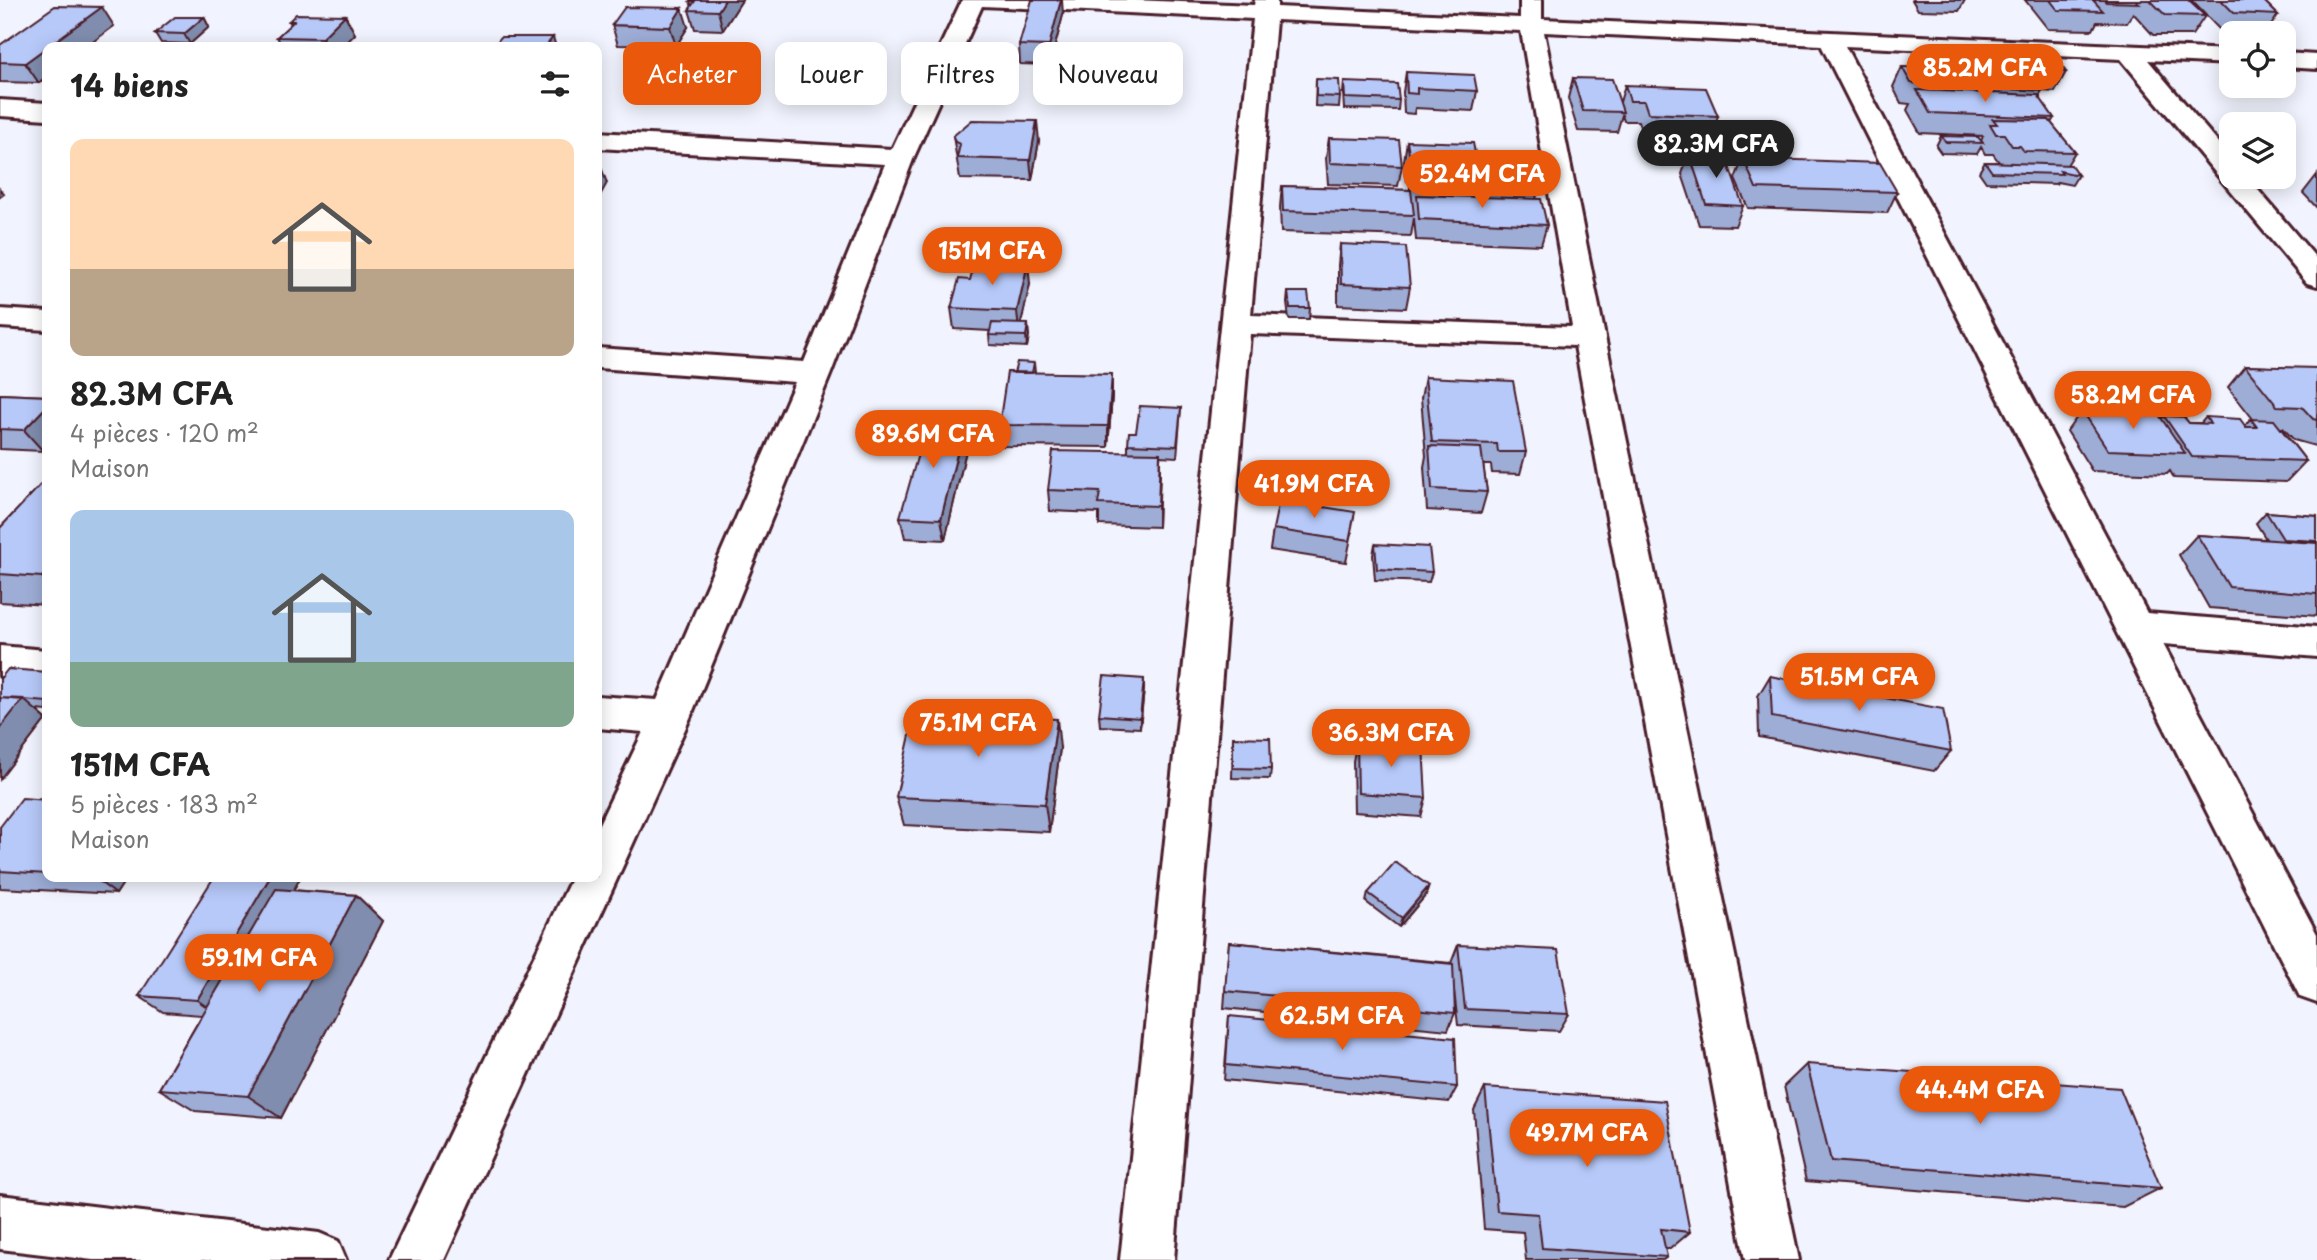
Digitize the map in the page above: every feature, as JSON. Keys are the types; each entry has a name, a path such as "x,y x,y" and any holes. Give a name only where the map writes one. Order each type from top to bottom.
{"street":[{"path":"602,862 670,718 815,373 901,157 973,0"},
{"path":"985,0 1531,12 1829,38 2219,56"},
{"path":"1147,1260 1265,6"},
{"path":"1531,12 1589,337 1772,1260"},
{"path":"1829,38 2317,981"},
{"path":"2128,52 2219,160"},
{"path":"2296,61 2317,62"},
{"path":"0,108 42,111"},
{"path":"602,140 901,157"},
{"path":"2243,189 2317,277"},
{"path":"0,318 42,321"},
{"path":"1234,324 1589,337"},
{"path":"602,358 815,373"},
{"path":"2133,627 2317,642"},
{"path":"0,661 42,665"},
{"path":"602,712 670,718"},
{"path":"416,1260 593,882"},
{"path":"0,1222 318,1260"}],"building":[{"path":"691,0 725,0 718,11 689,10 695,1"},
{"path":"1032,0 1061,0 1050,42 1019,45"},
{"path":"2050,0 2093,0 2103,11 2058,10"},
{"path":"2104,0 2135,0 2139,3 2106,2"},
{"path":"2150,0 2188,0 2205,16 2165,15"},
{"path":"2221,0 2263,0 2278,15 2234,13"},
{"path":"55,6 102,7 54,42 42,42 42,51 25,63 0,62 0,45"},
{"path":"625,7 682,8 670,27 612,25"},
{"path":"296,14 345,15 322,38 277,37 294,21 289,21"},
{"path":"175,17 204,17 184,34 155,33"},
{"path":"501,37 553,37 549,42 497,42"},
{"path":"2006,46 2048,48 2066,72 2024,70"},
{"path":"1902,67 2032,74 2042,91 1911,83"},
{"path":"1406,72 1474,75 1477,91 1417,88 1417,94 1407,93"},
{"path":"1573,78 1612,79 1623,112 1583,111"},
{"path":"1316,79 1339,80 1340,97 1316,96"},
{"path":"1344,82 1397,84 1399,100 1345,98"},
{"path":"1625,85 1706,88 1718,116 1648,113 1644,101 1630,101"},
{"path":"1917,90 2038,95 2054,118 1930,113"},
{"path":"1993,119 2049,120 2075,152 2024,151 2020,146 2012,146 2004,134 1996,134 1990,124 1997,124"},
{"path":"972,120 1037,121 1030,160 957,158 960,144 955,142 953,136"},
{"path":"1941,136 1978,137 1983,143 1946,142"},
{"path":"1329,138 1399,140 1402,166 1330,163"},
{"path":"1407,141 1473,143 1477,163 1410,160"},
{"path":"1689,153 1725,155 1743,206 1706,204"},
{"path":"1743,158 1880,163 1897,192 1756,188"},
{"path":"1985,162 2071,165 2078,175 2060,171 2062,174 1992,172"},
{"path":"1413,164 1530,166 1537,195 1416,190"},
{"path":"1282,186 1411,190 1414,215 1283,211"},
{"path":"1417,195 1541,199 1547,225 1419,219"},
{"path":"1340,244 1406,247 1410,287 1341,284"},
{"path":"975,261 1028,263 1017,311 951,308 959,279 970,280"},
{"path":"1288,292 1308,292 1310,308 1290,308"},
{"path":"992,323 1028,324 1026,336 989,335"},
{"path":"1017,362 1034,363 1032,373 1014,373"},
{"path":"2245,366 2317,368 2317,420 2302,407 2277,406"},
{"path":"1007,372 1112,374 1108,426 999,425"},
{"path":"1425,377 1513,381 1526,452 1498,452 1497,444 1432,442"},
{"path":"0,394 42,396 42,411 24,430 0,429"},
{"path":"1140,406 1181,408 1177,446 1128,444 1129,432 1136,432"},
{"path":"2082,410 2157,412 2185,453 2108,450"},
{"path":"2164,416 2184,417 2189,423 2210,424 2206,417 2240,419 2246,427 2257,427 2251,419 2274,420 2306,461 2192,457"},
{"path":"928,419 965,421 941,519 900,517"},
{"path":"1429,446 1481,448 1487,492 1432,489"},
{"path":"1053,451 1160,453 1158,506 1098,504 1100,492 1048,490"},
{"path":"42,483 42,577 0,574 0,528"},
{"path":"1279,500 1355,512 1349,541 1273,529"},
{"path":"2266,512 2317,516 2317,541 2283,539"},
{"path":"2197,535 2317,543 2317,594 2229,587"},
{"path":"1375,544 1429,547 1432,572 1377,569"},
{"path":"8,669 42,672 42,702 0,698 0,679"},
{"path":"1104,676 1144,679 1140,718 1099,715"},
{"path":"1770,676 1943,709 1951,751 1772,717"},
{"path":"0,698 23,699 0,728"},
{"path":"915,713 1057,719 1045,804 896,797"},
{"path":"1233,737 1270,738 1271,769 1233,768"},
{"path":"1357,741 1423,745 1426,798 1358,793"},
{"path":"22,798 42,800 42,874 0,871 0,827"},
{"path":"1395,862 1429,886 1402,918 1368,893"},
{"path":"211,882 267,882 197,1000 139,996"},
{"path":"276,889 356,895 248,1096 159,1089"},
{"path":"1229,942 1453,964 1455,1013 1225,991"},
{"path":"1458,945 1558,950 1569,1014 1465,1009"},
{"path":"1229,1016 1455,1038 1457,1087 1226,1065"},
{"path":"1807,1064 2120,1088 2161,1188 1831,1161"},
{"path":"1485,1088 1665,1101 1690,1232 1661,1229 1667,1257 1542,1248 1538,1214 1497,1211"}]}
